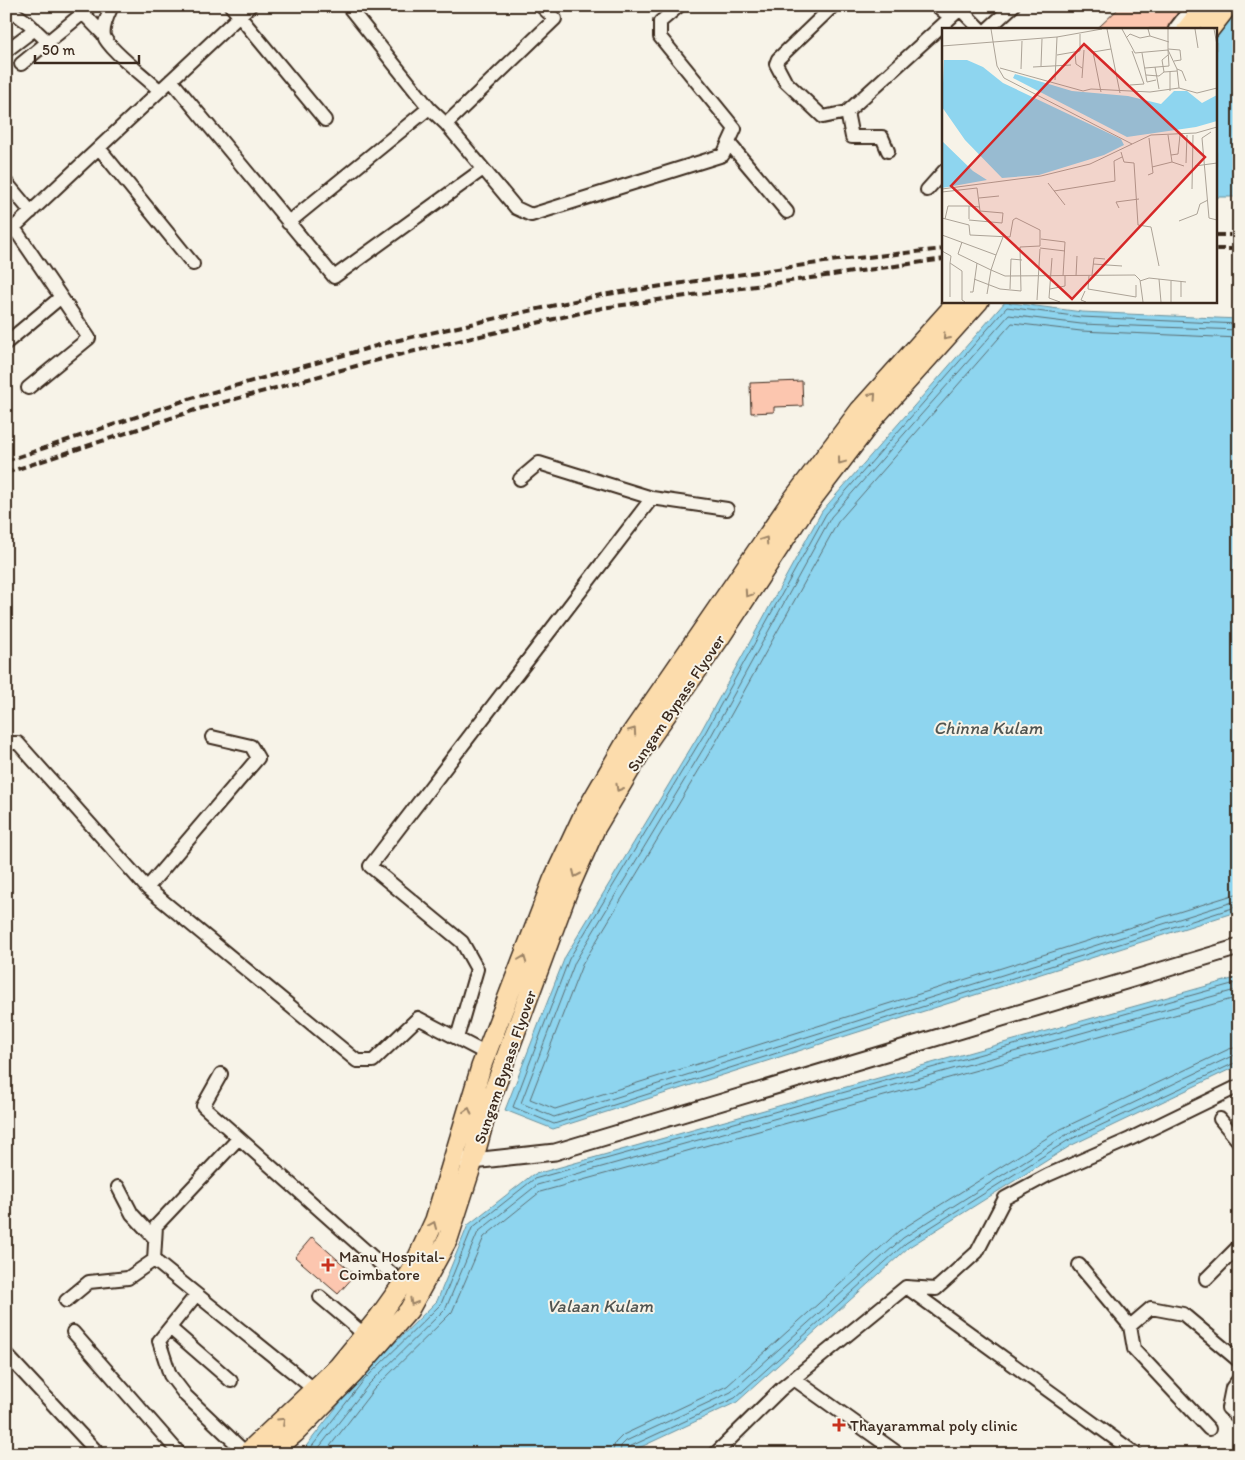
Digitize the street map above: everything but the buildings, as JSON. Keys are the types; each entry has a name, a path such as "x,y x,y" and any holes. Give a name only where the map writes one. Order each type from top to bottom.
{"main road":[{"path":"1188,28 1205,6"},
{"path":"1211,28 1228,6"},
{"name":"Sungam Bypass Flyover","path":"270,1454 295,1433 353,1374 409,1310 448,1239 488,1106 568,890 588,824 629,738 790,503 860,410 957,302"},
{"name":"Sungam Bypass Flyover","path":"246,1454 315,1390 365,1335 412,1272 436,1220 453,1158 487,1054 553,880 588,824 803,511 874,418 978,302"}],"street":[{"path":"104,34 106,19 112,6"},
{"path":"232,6 325,120"},
{"path":"28,388 89,338 61,297 10,232 250,6"},
{"path":"348,6 429,108 446,124 516,208 531,215 723,155 735,129 660,37 660,22 679,6"},
{"path":"446,124 555,19 541,6"},
{"path":"833,6 776,64 785,81 823,117 847,112 960,9 979,28"},
{"path":"937,6 950,17"},
{"path":"989,28 1013,6"},
{"path":"1176,28 1194,6"},
{"path":"6,7 35,29 48,42"},
{"path":"21,64 48,42 79,10 104,34 111,48 159,90"},
{"path":"6,51 35,29"},
{"path":"171,80 334,277 483,168"},
{"path":"288,223 429,108"},
{"path":"847,112 852,137 882,137 888,151"},
{"path":"729,142 787,212"},
{"path":"99,148 193,264"},
{"path":"927,190 942,173"},
{"path":"6,182 31,212"},
{"path":"6,343 61,297"},
{"path":"520,479 539,463 652,498 727,509"},
{"path":"457,1038 476,969 462,942 370,866 652,498"},
{"path":"147,888 258,758 251,746 212,738"},
{"path":"6,743 18,743 147,888 357,1061 373,1061 418,1018 487,1054"},
{"path":"453,1158 473,1161 555,1152 1239,947"},
{"path":"221,1074 203,1106 403,1284"},
{"path":"715,1454 794,1379 906,1288 936,1289 977,1252 1005,1198 1048,1175 1130,1139 1239,1086"},
{"path":"1220,1119 1239,1142"},
{"path":"154,1260 156,1226 238,1139"},
{"path":"118,1187 132,1214 155,1239"},
{"path":"1206,1278 1239,1246"},
{"path":"154,1260 315,1390"},
{"path":"66,1301 89,1282 128,1278 154,1260"},
{"path":"1080,1265 1130,1326 1134,1349 1209,1429"},
{"path":"906,1288 1136,1454"},
{"path":"196,1295 159,1341 170,1375 186,1396 246,1454"},
{"path":"320,1297 365,1335"},
{"path":"1130,1326 1151,1308 1183,1314 1239,1361"},
{"path":"170,1328 231,1381"},
{"path":"73,1332 180,1454"},
{"path":"7,1358 99,1454"},
{"path":"794,1379 899,1454"},
{"path":"1239,1379 1232,1388 1228,1408 1239,1418"}],"water":[{"path":"1239,8 1239,197 1218,197 1218,34"},
{"name":"Chinna Kulam","path":"1005,302 1082,312 1239,319 1239,911 553,1129 505,1110 565,957 701,731 822,511"},
{"name":"Valaan Kulam","path":"1239,977 1239,1065 1070,1146 909,1247 737,1402 626,1454 300,1454 360,1377 437,1301 468,1225 532,1175"}],"railway":[{"path":"1218,235 1239,235"},
{"path":"6,461 192,398 390,342 601,295 838,260 942,249"},
{"path":"1218,249 1239,249"},
{"path":"6,473 195,410 389,357 602,308 942,259"}],"place":[{"name":"Manu Hospital- Coimbatore","path":"328,1265"},
{"name":"Thayarammal poly clinic","path":"839,1425"}]}
